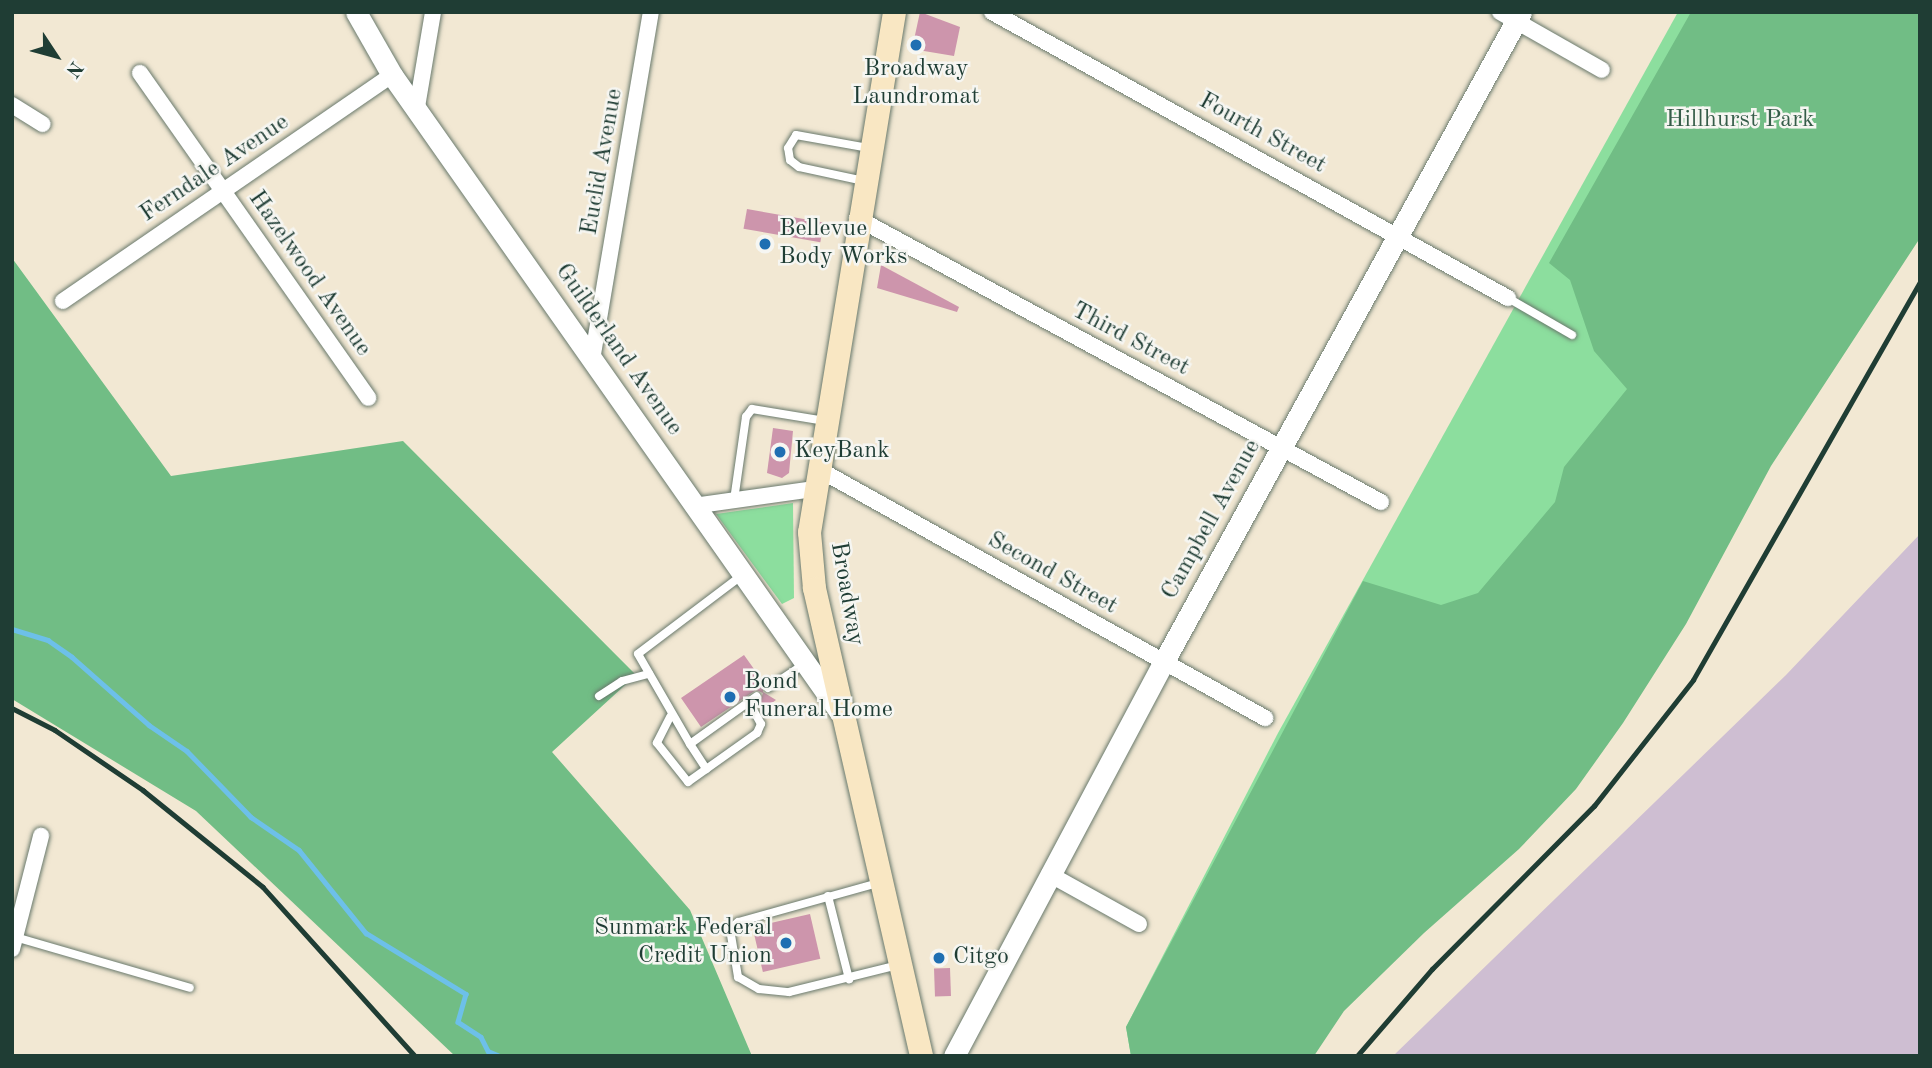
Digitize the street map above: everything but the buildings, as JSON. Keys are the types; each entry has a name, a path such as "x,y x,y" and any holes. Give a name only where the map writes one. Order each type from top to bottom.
{"main road":[{"name":"Broadway","path":"894,12 857,218 816,479 810,561 842,715 920,1056"}],"street":[{"name":"Guilderland Avenue","path":"356,12 392,75 842,715"},
{"path":"416,107 433,12"},
{"name":"Euclid Avenue","path":"592,360 651,12"},
{"name":"Fourth Street","path":"992,12 1397,234 1508,298"},
{"path":"1512,15 1602,70"},
{"name":"Campbell Avenue","path":"960,1051 1049,874 1282,448 1512,15"},
{"name":"Hazelwood Avenue","path":"140,73 368,398"},
{"name":"Ferndale Avenue","path":"63,301 392,75"},
{"path":"12,105 43,124"},
{"name":"Third Street","path":"857,218 1381,502"},
{"path":"693,506 734,500 816,479"},
{"name":"Second Street","path":"816,479 1265,718"},
{"path":"13,941 41,836"},
{"path":"1049,874 1139,924"}],"lane":[{"path":"864,181 799,167 790,160 788,148 796,135 870,148"},
{"path":"1508,298 1572,335"},
{"path":"734,500 746,417 752,409 825,421"},
{"path":"706,769 670,717 638,654 742,575"},
{"path":"768,688 806,663"},
{"path":"599,696 622,681 649,674"},
{"path":"670,717 657,743 688,782 757,733 761,724 753,699 690,744"},
{"path":"881,882 751,917 730,929 738,977 759,989 789,992 900,964"},
{"path":"828,896 849,979"},
{"path":"13,941 190,988"}],"shaded area":[{"path":"1920,534 1920,1056 1393,1056 1786,675"}],"green space":[{"name":"Hillhurst Park","path":"1678,12 1920,12 1920,54 1131,1056 1126,1027 1278,733"},
{"path":"1691,12 1920,12 1920,238 1771,466 1686,624 1623,723 1576,789 1519,849 1424,933 1344,1011 1314,1056 1131,1056 1126,1027 1363,581 1441,605 1478,593 1555,502 1564,467 1627,389 1594,351 1570,280 1549,263"},
{"path":"12,258 171,476 403,441 636,675 552,752 690,910 752,1056 455,1056 196,811 12,699"},
{"path":"793,503 794,598 782,604 716,514"}],"waterway":[{"path":"12,629 48,640 72,657 149,725 187,751 251,817 299,850 366,933 466,994 458,1022 481,1037 488,1051 500,1056"}],"railway":[{"path":"1357,1056 1432,969 1594,806 1693,680 1920,282"},
{"path":"12,708 55,730 143,790 263,887 415,1056"}],"place":[{"name":"Broadway Laundromat","path":"916,45"},
{"name":"Bellevue Body Works","path":"765,244"},
{"name":"KeyBank","path":"780,452"},
{"name":"Bond Funeral Home","path":"730,697"},
{"name":"Sunmark Federal Credit Union","path":"786,943"},
{"name":"Citgo","path":"939,958"}]}
